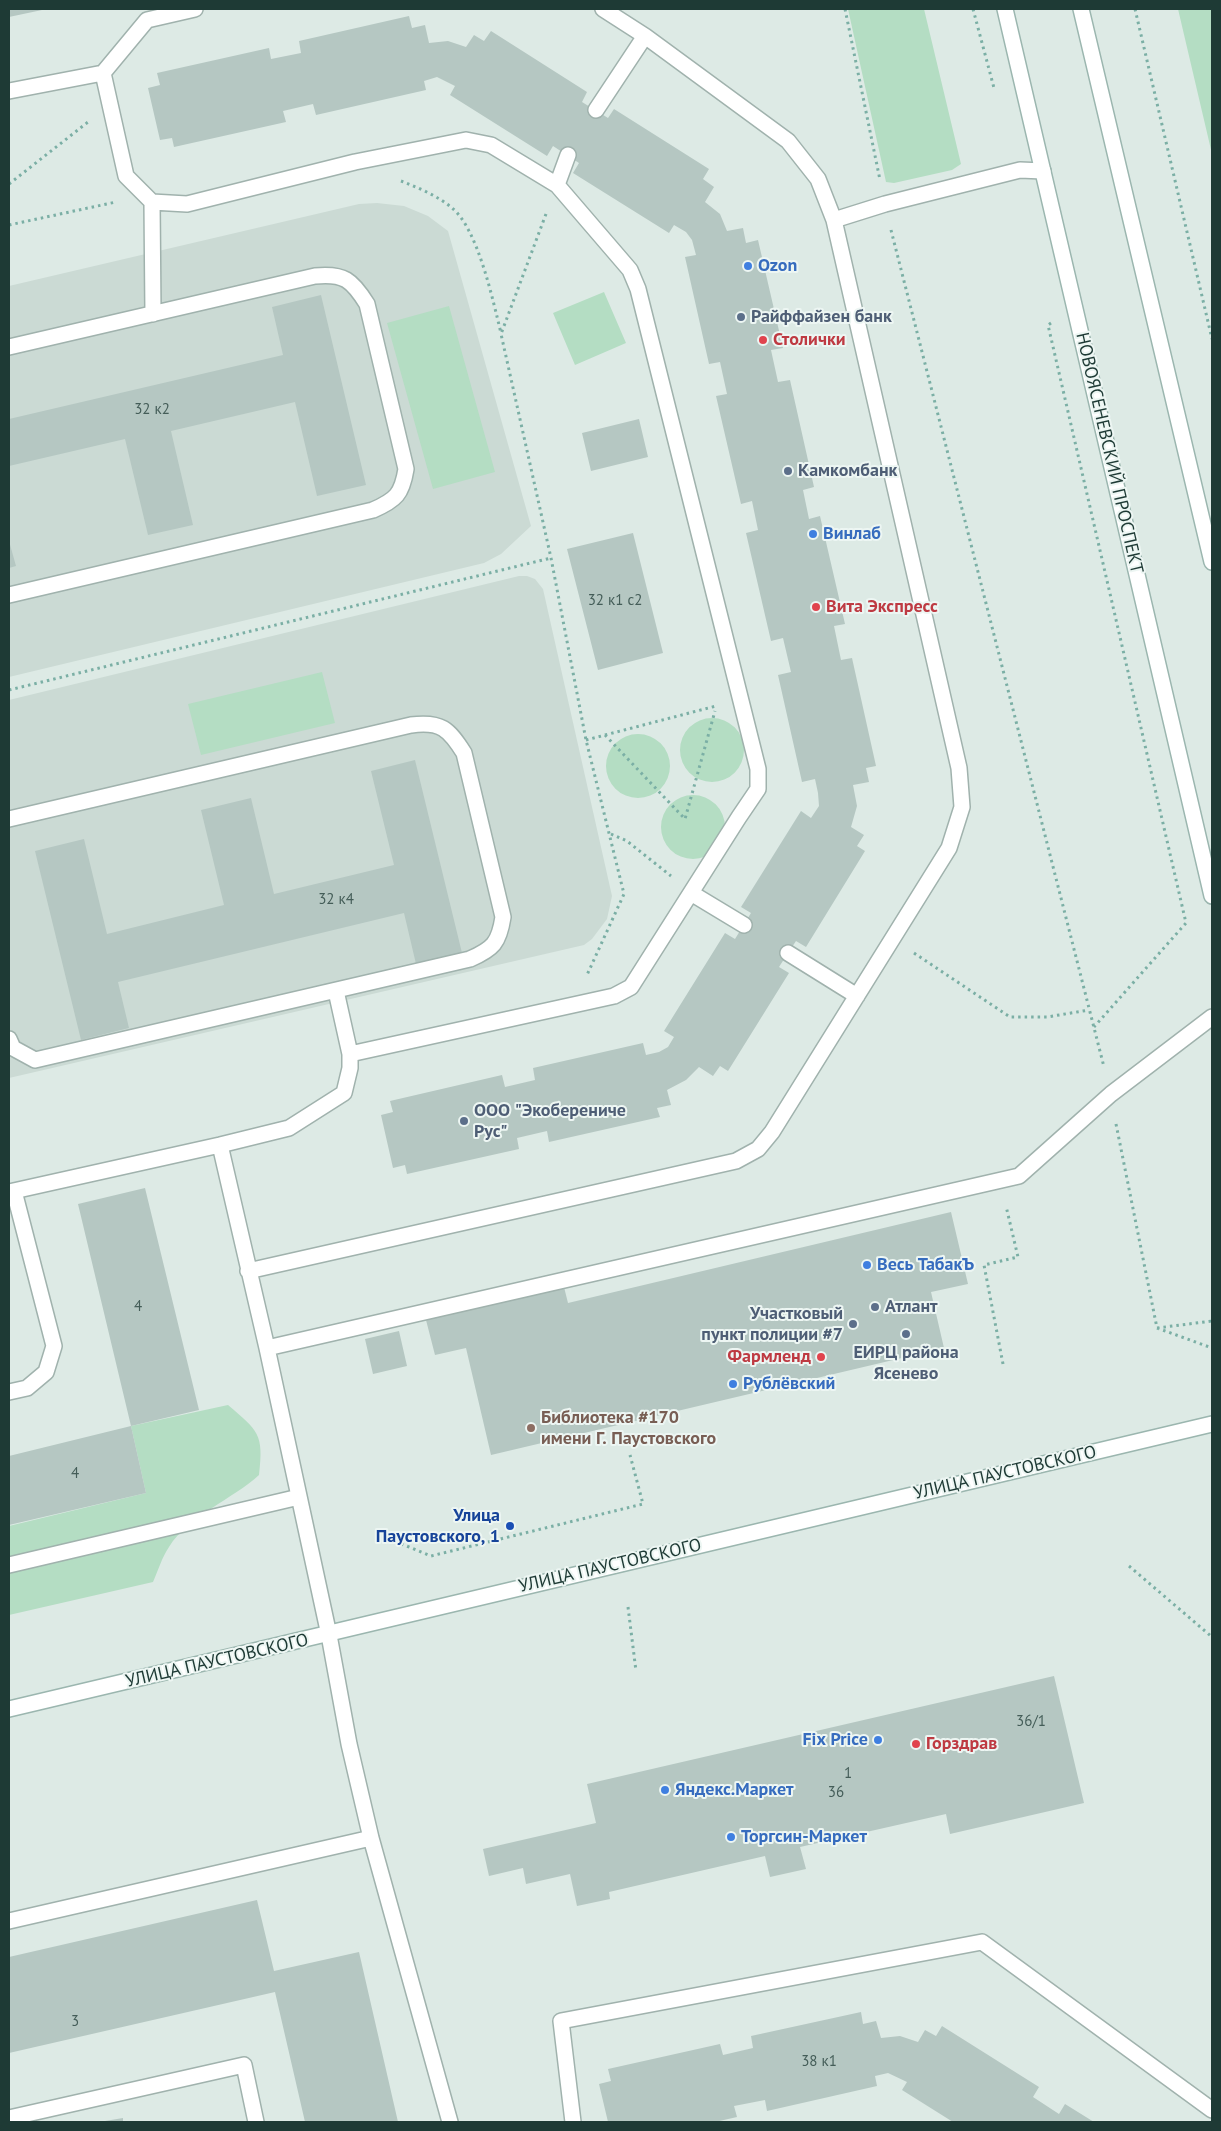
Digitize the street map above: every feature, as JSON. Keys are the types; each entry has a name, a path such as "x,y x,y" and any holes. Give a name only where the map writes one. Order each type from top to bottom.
{"main road":[{"path":"9,91 103,73 145,14 195,9"},
{"path":"248,1271 736,1161 758,1150 772,1132 949,848 962,807 959,768 834,220 818,179 788,141 645,36 604,9"},
{"name":"НОВОЯСЕНЕВСКИЙ ПРОСПЕКТ","path":"1005,9 1212,896"},
{"path":"1081,9 1212,562"},
{"path":"596,110 645,36"},
{"path":"103,73 108,103 126,176 152,202 187,204 355,162 466,140 492,145 557,185 630,270 638,289 758,769 758,789 631,986 614,996 350,1054"},
{"path":"557,185 568,155"},
{"path":"834,220 884,204 1020,170 1043,171"},
{"path":"152,202 153,314"},
{"path":"9,348 315,276 331,274 355,284 368,304 406,469 403,487 392,502 373,510 9,595"},
{"path":"9,819 411,725 428,723 451,733 464,753 503,918 500,936 488,951 470,959 35,1060 13,1048 9,1039"},
{"path":"691,893 744,925"},
{"path":"788,953 857,996"},
{"path":"9,1392 27,1388 46,1372 54,1346 11,1191 289,1128 344,1093 350,1068 350,1054 336,991"},
{"path":"267,1348 1019,1176 1111,1094 1212,1017"},
{"path":"220,1145 267,1348 329,1634 349,1744 371,1838 450,2122"},
{"name":"УЛИЦА ПАУСТОВСКОГО","path":"9,1709 1212,1424"},
{"path":"9,1565 299,1498"},
{"path":"9,1920 371,1838"},
{"path":"573,2122 561,2021 982,1942 1212,2110"},
{"path":"9,2118 244,2065 256,2122"}],"path":[{"path":"844,9 884,204 1111,1094 1156,1328"},
{"path":"973,9 995,91"},
{"path":"1135,9 1212,339"},
{"path":"9,184 80,129 108,103"},
{"path":"396,179 421,189 454,209 471,235 483,265 502,334 551,558 586,740 624,894 572,1005"},
{"path":"502,334 557,185"},
{"path":"9,225 114,202 152,202"},
{"path":"1055,321 1048,325 1186,923 1094,1027"},
{"path":"9,690 551,558"},
{"path":"586,740 740,699"},
{"path":"606,734 685,819 716,706"},
{"path":"610,834 627,841 691,893"},
{"path":"893,939 1010,1017 1047,1017 1089,1010"},
{"path":"1000,1181 1018,1258 984,1265 1003,1364"},
{"path":"1156,1328 1212,1321"},
{"path":"1156,1328 1212,1348"},
{"path":"377,1534 431,1556 643,1504 630,1455"},
{"path":"1129,1566 1212,1637"},
{"path":"628,1607 636,1671"}],"shaded area":[{"path":"377,203 404,206 428,216 448,231 531,526 501,554 484,563 9,677 9,286 359,204"},
{"path":"519,576 535,579 543,589 612,896 607,919 592,939 584,945 9,1078 9,700"}],"green space":[{"path":"848,9 924,9 961,164 952,170 894,183 886,182"},
{"path":"1178,9 1212,9 1212,154"},
{"path":"604,292 626,343 575,365 553,313"},
{"path":"449,306 495,472 433,489 387,323"},
{"path":"322,672 335,723 201,755 188,704"},
{"path":"706,718 718,718 735,727 742,738 744,750 742,762 735,773 718,782 706,782 694,777 685,768 680,756 680,744 685,732 694,723"},
{"path":"632,734 644,734 661,743 668,754 670,766 668,778 661,789 644,798 632,798 620,793 611,784 606,772 606,760 611,748 620,739"},
{"path":"693,795 705,797 716,804 723,815 725,827 723,839 716,850 705,857 693,859 681,857 670,850 663,839 661,827 663,815 670,804 681,797"},
{"path":"228,1405 257,1434 260,1450 259,1475 199,1517 177,1536 164,1555 153,1582 9,1615 9,1526 146,1493 131,1426"}],"building":[{"path":"9,9 41,9 42,10 9,17"},
{"path":"409,16 412,28 425,25 429,43 448,41 466,47 474,35 484,41 491,31 587,92 582,102 608,118 614,109 709,169 703,179 714,187 705,202 720,214 727,231 743,228 746,243 758,240 783,348 771,350 778,382 790,380 814,487 803,490 809,519 820,516 845,624 834,626 841,660 852,658 876,766 866,768 869,782 853,785 857,806 851,827 864,835 857,846 865,851 806,947 796,941 779,967 789,973 728,1071 720,1066 713,1076 699,1067 686,1080 667,1090 671,1105 657,1108 660,1117 549,1142 547,1131 517,1138 519,1149 407,1174 405,1165 393,1168 381,1115 393,1112 390,1101 502,1075 505,1087 535,1080 533,1068 643,1043 646,1055 659,1052 668,1047 674,1037 664,1031 725,933 735,939 751,913 741,907 801,811 811,818 819,806 815,779 802,782 778,675 791,672 783,638 771,641 746,533 758,530 752,501 741,504 716,396 727,394 720,362 709,364 685,257 696,255 692,240 686,232 674,225 669,233 573,173 579,163 553,146 547,156 450,95 455,86 437,77 424,81 426,90 316,115 313,104 283,111 286,122 174,147 172,138 160,140 148,88 160,85 157,73 269,48 271,59 301,53 299,41"},
{"path":"321,295 366,485 317,496 295,402 171,431 193,525 148,535 125,439 9,466 9,419 283,355 272,307"},
{"path":"639,419 648,457 591,471 582,433"},
{"path":"633,533 663,653 598,670 567,549"},
{"path":"9,541 16,566 9,568"},
{"path":"415,760 462,953 416,964 404,913 118,982 129,1028 81,1040 35,851 84,839 107,934 224,905 201,810 251,798 274,894 394,865 371,771"},
{"path":"145,1188 199,1410 131,1426 78,1204"},
{"path":"951,1212 968,1284 931,1292 944,1348 491,1455 466,1348 435,1355 426,1320 564,1287 568,1303"},
{"path":"399,1331 407,1366 373,1374 365,1339"},
{"path":"131,1426 146,1493 9,1525 9,1456"},
{"path":"1054,1676 1084,1803 950,1834 946,1814 800,1847 806,1869 770,1877 765,1856 609,1892 610,1899 577,1906 570,1874 526,1884 523,1868 489,1876 483,1849 596,1823 587,1784"},
{"path":"257,1900 274,1971 359,1952 398,2122 305,2122 275,1992 9,2053 9,1957"},
{"path":"861,2012 863,2024 876,2021 881,2038 900,2036 918,2042 925,2030 936,2036 942,2026 1039,2087 1033,2097 1059,2114 1065,2104 1094,2122 953,2122 902,2090 907,2082 888,2073 875,2076 877,2086 767,2111 765,2100 734,2106 737,2117 715,2122 608,2122 599,2084 611,2081 608,2069 720,2044 723,2055 753,2048 751,2036"},
{"path":"123,2118 123,2122 105,2122 105,2121"}],"place":[{"name":"Ozon","path":"748,266"},
{"name":"Райффайзен банк","path":"741,317"},
{"name":"Столички","path":"763,340"},
{"name":"Камкомбанк","path":"788,471"},
{"name":"Винлаб","path":"813,534"},
{"name":"Вита Экспресс","path":"816,607"},
{"name":"ООО \"Экоберениче Рус\"","path":"464,1121"},
{"name":"Весь ТабакЪ","path":"867,1265"},
{"name":"Атлант","path":"875,1307"},
{"name":"Участковый пункт полиции #7","path":"853,1324"},
{"name":"ЕИРЦ района Ясенево","path":"906,1334"},
{"name":"Фармленд","path":"821,1357"},
{"name":"Рублёвский","path":"733,1384"},
{"name":"Библиотека #170 имени Г. Паустовского","path":"531,1428"},
{"name":"Улица Паустовского, 1","path":"510,1526"},
{"name":"Fix Price","path":"878,1740"},
{"name":"Горздрав","path":"916,1744"},
{"name":"Яндекс.Маркет","path":"665,1790"},
{"name":"Торгсин-Маркет","path":"731,1837"}]}
